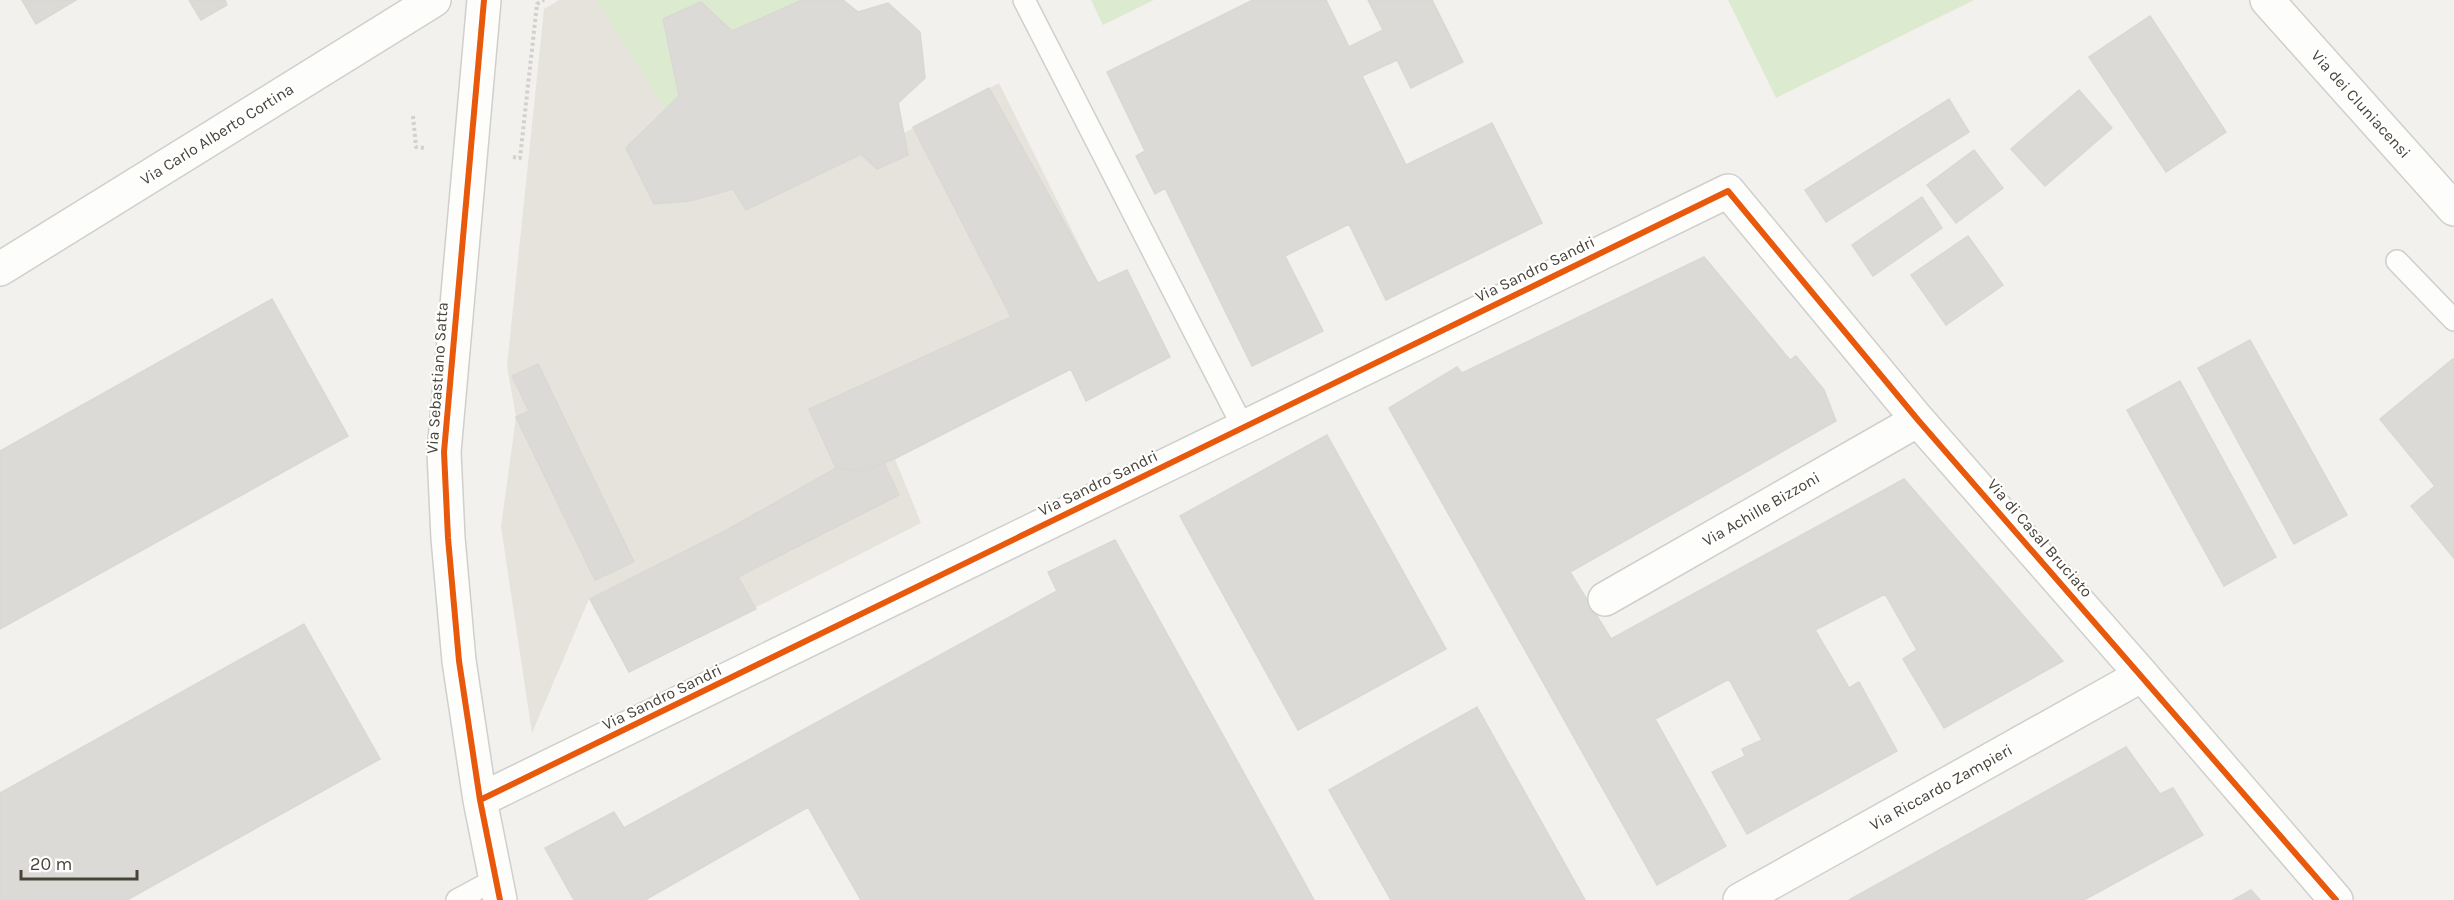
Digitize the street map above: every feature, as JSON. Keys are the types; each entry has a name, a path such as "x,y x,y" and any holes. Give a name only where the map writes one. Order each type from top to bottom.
{"street":[{"name":"Via Carlo Alberto Cortina","path":"0,269 434,0"},
{"name":"Via Sebastiano Satta","path":"484,0 444,452 448,538 459,661 480,800 498,889"},
{"name":"Via dei Cluniacensi","path":"2267,0 2454,209"},
{"name":"Via Sandro Sandri","path":"480,800 1728,191"},
{"name":"Via di Casal Bruciato","path":"1728,191 1918,420 2336,900"},
{"name":"Via Achille Bizzoni","path":"1605,599 1918,420"},
{"name":"Via Riccardo Zampieri","path":"1740,900 2142,675"}],"lane":[{"path":"1024,0 1243,427"},
{"path":"2397,261 2454,320"},
{"path":"457,900 498,889"}],"path":[{"path":"513,158 520,158 537,4 544,0"},
{"path":"413,116 416,147 424,148"}],"shaded area":[{"path":"559,0 597,0 665,109 626,148 655,204 690,201 733,189 746,210 861,154 877,169 908,155 904,133 999,83 1098,283 1127,270 1170,357 1086,401 1070,369 895,459 921,523 629,672 589,599 532,733 501,527 516,417 507,366 544,9"}],"green space":[{"path":"597,0 802,0 732,31 701,2 664,19 679,96 665,109"},
{"path":"1091,0 1154,0 1103,25"},
{"path":"1728,0 1974,0 1776,98"}],"building":[{"path":"22,0 76,0 36,24"},
{"path":"189,0 225,0 227,5 201,20"},
{"path":"802,0 843,0 858,12 888,3 920,32 925,78 898,103 908,155 877,169 861,154 746,210 733,189 690,201 654,204 626,148 679,96 663,19 701,2 732,31"},
{"path":"1253,0 1326,0 1349,47 1383,30 1368,0 1432,0 1463,62 1411,88 1397,60 1362,76 1406,165 1492,123 1542,223 1386,300 1349,224 1285,256 1323,331 1252,366 1165,188 1155,194 1136,156 1145,151 1107,72"},
{"path":"2150,16 2226,132 2166,172 2089,57"},
{"path":"989,88 1098,283 1127,270 1170,357 1086,401 1071,369 894,459 863,471 836,468 809,409 1011,317 913,127"},
{"path":"2079,90 2112,128 2045,186 2011,149"},
{"path":"1949,99 1969,132 1826,222 1805,190"},
{"path":"1974,150 2003,188 1956,223 1927,185"},
{"path":"1922,197 1942,228 1873,276 1852,245"},
{"path":"1968,236 2003,285 1946,325 1911,275"},
{"path":"1704,257 1790,360 1796,356 1824,390 1836,421 1570,572 1611,639 1904,479 2063,661 1944,728 1903,659 1917,650 1885,594 1815,630 1849,688 1859,682 1897,751 1747,834 1712,772 1745,756 1742,749 1762,740 1729,679 1655,719 1726,846 1657,885 1389,408 1457,367 1462,373"},
{"path":"272,299 348,436 0,629 0,451"},
{"path":"2250,340 2347,515 2294,544 2198,368"},
{"path":"2453,359 2454,558 2411,506 2435,486 2380,419"},
{"path":"538,364 634,562 595,580 516,417 529,411 512,376"},
{"path":"2180,381 2276,557 2224,586 2127,410"},
{"path":"1327,435 1446,649 1298,730 1180,516"},
{"path":"884,463 899,495 738,577 756,609 629,672 590,599 725,531 836,468 863,471"},
{"path":"1115,540 1314,900 861,900 808,807 645,900 574,900 545,848 614,812 624,828 1057,591 1048,572"},
{"path":"304,624 380,759 127,900 0,900 0,793"},
{"path":"1477,707 1585,900 1391,900 1329,790"},
{"path":"2126,747 2160,794 2173,788 2203,835 2084,900 1849,900"},
{"path":"2251,890 2260,900 2233,900"}],"cycle path":[{"path":"484,0 444,452 448,538 459,661 480,800 500,900"},
{"path":"480,800 1728,191 1918,420 2336,900"}]}
